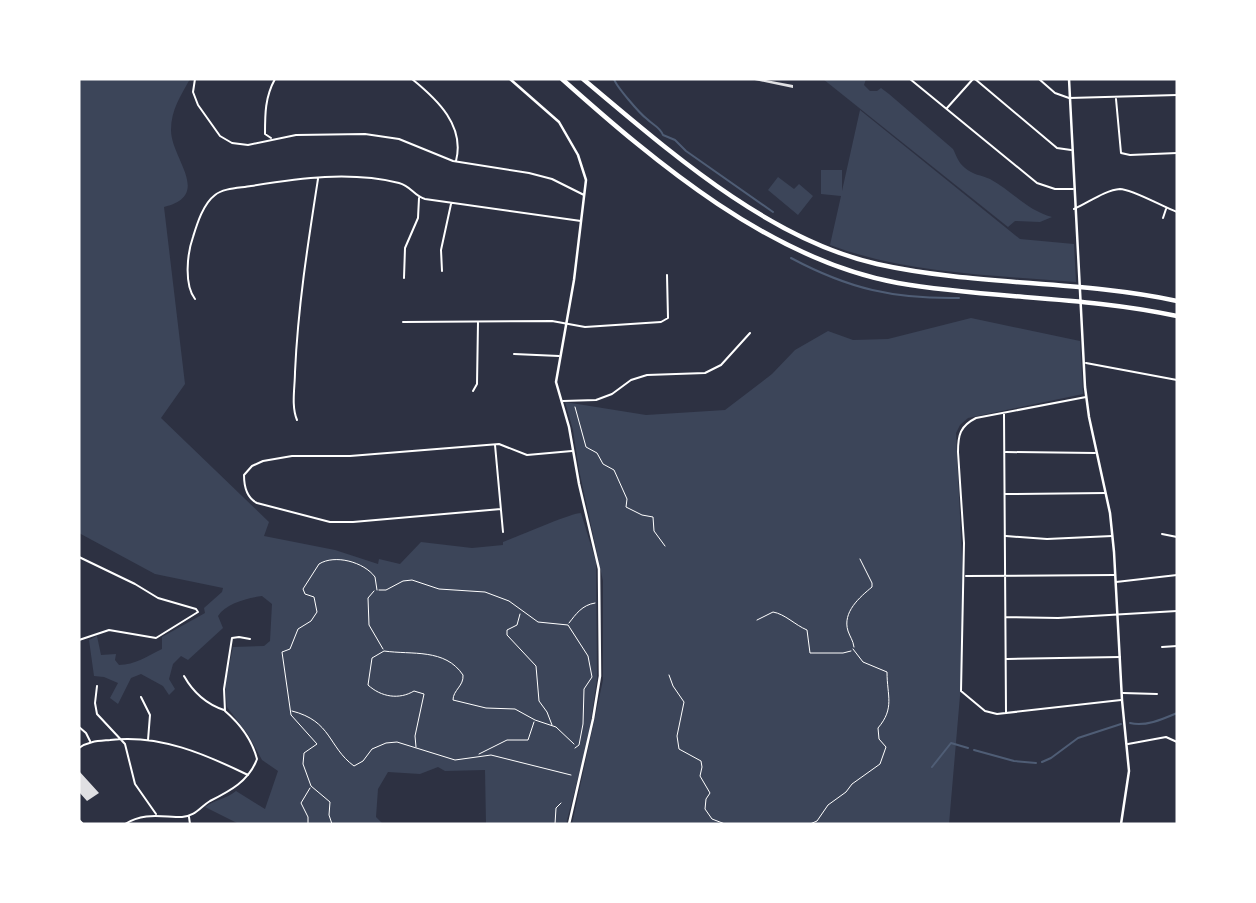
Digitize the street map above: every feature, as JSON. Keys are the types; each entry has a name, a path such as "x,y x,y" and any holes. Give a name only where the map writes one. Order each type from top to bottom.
{"highway":[{"path":"562,79 635,141 719,204 775,239 834,266 924,287 1113,305 1177,316"},
{"path":"583,79 734,196 790,231 838,253 875,264 914,271 1122,292 1177,301"}],"street":[{"path":"195,79 193,92 198,105 221,137 232,144 242,146 296,135 365,134 399,139 437,156 456,161 552,179 585,195"},
{"path":"261,143 265,134 267,100 275,79"},
{"path":"412,79 441,106 455,127 459,145 456,161"},
{"path":"510,79 559,122 578,155 586,180 567,324 556,382 599,569 599,687 569,824"},
{"path":"910,79 1037,183 1055,189 1073,189"},
{"path":"946,109 974,79 1057,148 1071,150"},
{"path":"1039,79 1055,93 1069,98 1177,95"},
{"path":"1069,79 1074,209 1087,397 1112,536 1116,582 1128,783 1121,824"},
{"path":"1116,97 1120,151 1126,155 1177,153"},
{"path":"265,134 272,140"},
{"path":"195,299 190,286 189,252 196,227 212,197 232,189 319,177 358,177 395,182 410,187 419,197 581,221"},
{"path":"297,420 294,404 300,295 319,177"},
{"path":"1074,209 1101,195 1121,189 1177,212"},
{"path":"404,278 405,248 418,218 419,197"},
{"path":"442,271 441,250 452,203"},
{"path":"1163,218 1167,208"},
{"path":"403,322 552,321 584,327 664,321 668,309 667,275"},
{"path":"473,391 477,384 478,321"},
{"path":"562,401 596,400 612,394 631,380 647,375 694,374 710,370 728,359 750,333"},
{"path":"514,354 560,356"},
{"path":"1085,362 1177,380"},
{"path":"1087,397 976,418 961,429 958,452 965,576 961,691 985,710 1006,713 1122,700"},
{"path":"1004,413 1006,713"},
{"path":"501,509 330,522 252,501 244,485 244,475 252,466 282,457 350,456 495,444 527,455 573,450"},
{"path":"495,444 503,532"},
{"path":"1005,452 1096,453"},
{"path":"1005,494 1105,493"},
{"path":"1162,534 1177,537"},
{"path":"1005,536 1047,539 1112,536"},
{"path":"79,557 158,598 196,609 198,612 156,638 109,630 79,640"},
{"path":"965,576 1115,575"},
{"path":"1116,582 1177,575"},
{"path":"1005,617 1058,618 1177,611"},
{"path":"225,711 224,689 232,639 250,639"},
{"path":"1162,647 1177,646"},
{"path":"1006,659 1120,657"},
{"path":"125,824 133,819 157,815 195,814 249,775 257,759 235,720 225,711 205,701 190,687 184,676"},
{"path":"97,686 97,714 126,746 135,783 157,815"},
{"path":"1122,693 1157,694"},
{"path":"141,697 150,715 148,741"},
{"path":"79,727 90,742"},
{"path":"1127,744 1166,737 1176,739"},
{"path":"79,748 90,742 121,738 148,741 188,749 249,775"},
{"path":"189,816 190,824"}],"path":[{"path":"573,401 586,447 597,453 603,464 614,470 627,499 626,507 653,517 654,531 665,546"},
{"path":"810,824 817,821 828,805 852,784 880,764 886,750 879,739 878,728 883,723 891,702 887,673 863,662 853,649 854,643 847,629 855,601 872,587 860,559"},
{"path":"332,824 329,815 330,802 311,786 303,764 306,750 317,746 317,741 292,718 282,652 290,649 298,629 311,621 317,612 314,597 303,592 304,584 323,561 352,563 372,573 377,590"},
{"path":"384,651 369,625 368,598 373,591 383,591 403,581 412,580 439,589 485,592 509,601 538,622 568,625"},
{"path":"568,625 579,610 599,603"},
{"path":"520,611 517,625 507,630 507,635 536,666 539,701 552,725"},
{"path":"757,620 773,612 783,614 789,621 807,630 810,653 843,653 853,649"},
{"path":"568,625 588,656 592,677 584,689 583,724 579,745 575,748"},
{"path":"416,747 415,736 424,694 414,691 405,696 393,697 375,691 368,685 372,658 384,651 407,654 424,652 437,656 458,668 463,675 464,680 453,695 453,700 486,708 514,709 552,725 574,744"},
{"path":"669,675 684,702 677,736 679,749 701,761 699,773 710,793 705,809 712,819 725,824"},
{"path":"290,710 307,716 324,727 342,755 354,766 363,761 372,749 397,742 406,747 416,747 455,760 476,755 507,740 528,740 530,727 535,720"},
{"path":"476,755 491,755 571,775"},
{"path":"307,824 308,817 302,803 311,786"},
{"path":"555,824 556,808 561,803"}],"shaded area":[{"path":"79,79 190,79 171,123 173,141 188,185 186,194 164,207 185,384 161,418 269,522 264,536 335,550 378,564 379,559 400,564 421,542 472,548 503,545 503,542 581,513 596,562 597,679 588,740 566,824 486,824 485,770 445,771 438,767 420,774 388,772 378,789 376,817 383,824 239,824 205,807 236,791 265,809 278,771 262,760 249,736 227,707 225,685 233,647 264,646 270,641 272,604 262,596 238,602 222,611 218,616 223,628 188,660 181,656 173,664 169,679 175,689 169,695 163,686 141,674 131,678 118,704 110,698 118,683 94,676 89,640 97,636 101,655 116,654 115,660 119,665 136,662 162,649 162,637 205,613 204,608 223,588 155,574 79,533"},
{"path":"823,79 866,79 864,85 870,91 881,88 953,149 968,170 990,179 1028,206 1052,217 1040,222 1015,221 1008,227"},
{"path":"860,110 1020,239 1074,244 1076,282 920,268 860,255 830,245 841,196 821,194 821,170 842,170 842,191"},
{"path":"778,177 794,189 799,184 813,196 798,215 768,190"},
{"path":"971,318 1080,341 1083,394 968,418 956,433 963,578 961,684 949,824 572,824 603,680 603,581 565,402 646,415 725,410 772,374 795,350 828,331 853,340 888,339"}],"building":[{"path":"750,79 793,85 793,88"},
{"path":"79,771 99,793 87,801 79,792"}],"waterway":[{"path":"614,79 634,106 663,135 675,140 686,151 773,212"},
{"path":"791,258 812,269 872,290 913,297 959,298"},
{"path":"1130,723 1148,723 1177,713"},
{"path":"1042,762 1078,738 1121,724"},
{"path":"932,767 951,743 968,748"},
{"path":"974,750 1014,761 1036,763"}]}
